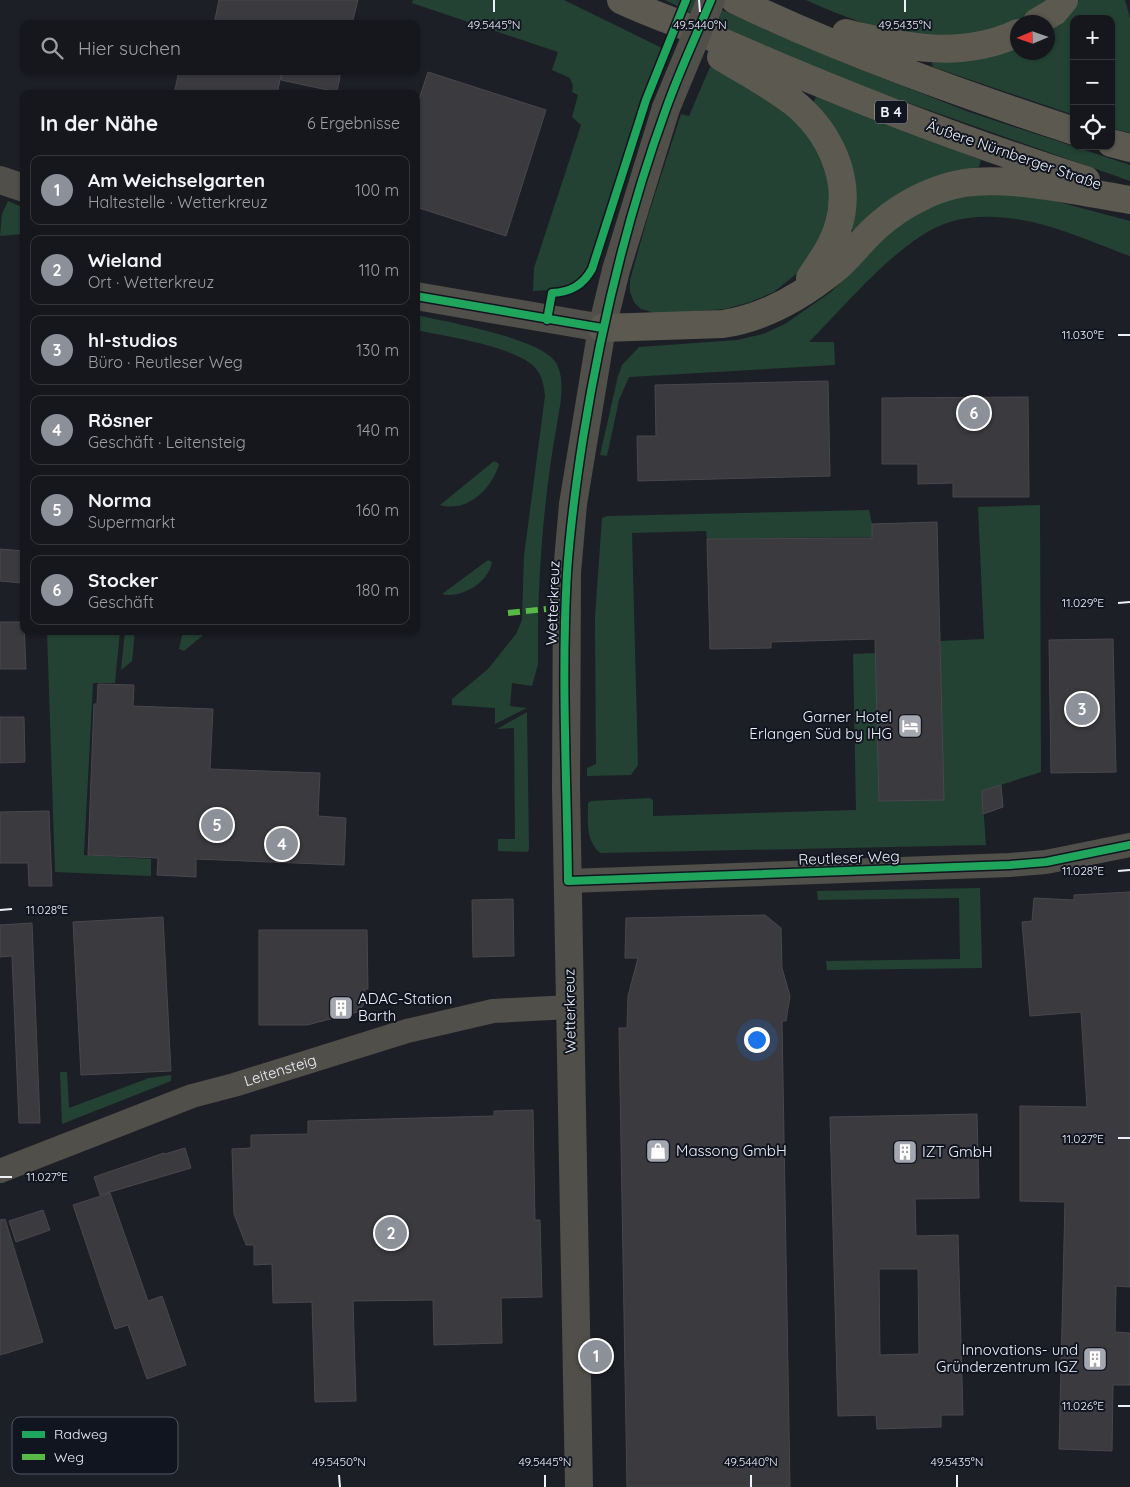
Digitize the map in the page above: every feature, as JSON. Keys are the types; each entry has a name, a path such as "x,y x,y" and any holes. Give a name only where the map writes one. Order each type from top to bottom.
{"highway":[{"name":"Äußere Nürnberger Straße","path":"621,0 656,17 717,39 885,110 1016,157 1130,194"},
{"path":"1049,15 1064,0"},
{"path":"746,5 916,49 946,50 970,48 1001,41 1010,37"},
{"path":"746,5 842,47 967,95 1070,130"},
{"path":"656,17 793,103 819,128 828,143 842,184 839,224 823,259 796,295"},
{"path":"1115,143 1130,148"},
{"path":"602,328 658,328 741,322 765,314 835,270 880,224 920,198 940,189 963,183 1004,182 1130,200"}],"street":[{"name":"Wetterkreuz","path":"579,1487 565,648 567,573 573,504 602,328 616,270 666,108 711,0"},
{"path":"420,297 602,328"},
{"name":"Reutleser Weg","path":"568,882 1010,865 1046,862 1130,845"},
{"name":"Leitensteig","path":"0,1171 192,1096 407,1031 494,1011 570,1007"}],"green space":[{"path":"413,0 564,0 662,48 641,99 589,266 584,274 572,284 558,289 533,291 534,268 581,125 572,117 578,95 572,92 573,86 570,78 552,70 558,52 412,3"},
{"path":"665,0 699,0 844,63 969,112 1070,145 1070,150 1084,150 1130,165 1130,181 838,78 734,34"},
{"path":"806,0 1049,0 1029,15 1010,15 1010,25 1000,30 959,38 914,36 869,25"},
{"path":"1079,0 1125,0 1130,18 1130,133 1115,129 1115,15 1070,15 1070,114 933,67 932,63 935,60 1010,47 1010,60 1055,60 1055,22"},
{"path":"710,67 760,90 787,108 824,156 832,215 806,266 774,292 750,302 725,309 658,314 641,309 634,302 630,292 630,280 648,216 681,114 689,116"},
{"path":"816,97 981,160 979,167 940,175 918,184 857,232 847,226 811,108"},
{"path":"968,191 1040,197 1130,221 1130,256 1066,232 1021,220 985,217 950,222 932,230 894,257 809,342 834,342 835,365 629,377 619,400 607,456 600,455 618,376 622,365 639,347 737,340 763,334 785,324 831,292 904,217"},
{"path":"8,201 20,206 20,234 0,236 2,214"},
{"path":"420,316 489,331 543,351 557,365 562,387 548,479 542,541 538,664 532,686 512,683 510,706 527,708 495,724 495,708 452,705 452,699 488,669 516,634 522,620 524,556 545,396 544,386 539,373 528,362 499,349 420,331"},
{"path":"494,461 499,464 496,473 491,482 477,497 460,505 450,507 440,505"},
{"path":"1040,505 1041,772 982,791 986,845 600,853 595,848 588,830 588,803 591,801 650,798 653,800 653,816 856,810 853,654 876,653 879,801 943,799 940,641 984,639 978,507"},
{"path":"869,510 872,537 707,539 706,531 632,533 638,765 631,775 587,776 587,768 596,764 595,617 602,518 607,516"},
{"path":"488,560 492,562 490,569 480,582 458,594 442,594"},
{"path":"47,635 120,635 115,683 93,683 84,855 151,859 151,876 55,872"},
{"path":"125,635 135,635 132,661 121,670"},
{"path":"182,635 203,635 184,651 179,649"},
{"path":"527,712 529,850 527,852 498,851 498,839 515,839 514,728 497,729"},
{"path":"980,888 982,968 827,970 826,961 960,959 959,898 818,900 817,891"},
{"path":"60,1072 67,1072 69,1108 149,1078 171,1075 171,1081 62,1124"}],"building":[{"path":"219,0 358,0 353,20 215,20"},
{"path":"428,72 546,110 506,236 420,208 420,96"},
{"path":"178,75 281,75 278,90 175,90"},
{"path":"282,75 340,75 337,90 328,90 281,80"},
{"path":"828,381 830,476 638,481 637,436 656,436 655,385"},
{"path":"1028,397 1029,497 953,497 953,483 918,484 918,464 882,464 882,398"},
{"name":"Garner Hotel Erlangen Süd by IHG","path":"937,522 944,800 879,801 875,639 771,642 771,648 710,649 707,539 872,538 872,524"},
{"path":"0,549 20,551 20,583 0,581"},
{"path":"0,622 20,622 20,635 25,635 26,669 0,669"},
{"path":"1113,639 1116,772 1051,773 1049,640"},
{"path":"98,684 134,685 133,706 213,709 210,769 320,773 318,816 346,818 344,865 196,859 196,877 157,875 158,858 88,855 94,704 97,704"},
{"path":"0,717 24,717 25,762 0,763"},
{"path":"1001,785 1003,807 983,814 982,791"},
{"path":"49,811 52,886 29,886 28,863 0,863 0,812"},
{"path":"1130,892 1130,1287 1116,1286 1115,1332 1130,1333 1130,1385 1113,1385 1112,1451 1059,1449 1065,1202 1020,1201 1020,1106 1087,1107 1081,1012 1030,1016 1022,922 1032,921 1034,898 1074,900 1074,895"},
{"path":"513,899 514,956 473,957 472,900"},
{"path":"765,915 781,928 782,968 790,996 786,1021 782,1021 790,1487 627,1487 619,1028 627,1028 628,996 638,958 625,958 626,918"},
{"path":"163,917 171,1071 81,1075 73,922"},
{"path":"32,923 40,1123 19,1123 12,956 0,957 0,925"},
{"path":"259,930 367,930 368,989 365,989 364,1004 358,1012 307,1025 259,1025"},
{"path":"533,1110 535,1220 540,1220 542,1297 501,1298 502,1343 434,1345 433,1300 353,1301 356,1401 315,1402 312,1302 273,1303 272,1264 254,1265 254,1245 246,1245 234,1214 232,1149 251,1148 251,1135 308,1134 308,1121 494,1116 494,1111"},
{"path":"977,1114 979,1198 915,1199 916,1236 958,1235 963,1415 941,1415 941,1427 877,1429 876,1415 838,1416 830,1117","holes":["879,1269 918,1269 919,1354 880,1355"]},
{"path":"185,1148 191,1168 100,1195 94,1177 164,1153"},
{"path":"110,1193 148,1301 162,1296 186,1365 147,1379 128,1325 115,1329 73,1205"},
{"path":"43,1210 50,1230 16,1242 9,1221"},
{"path":"5,1219 43,1342 0,1355 0,1220"}],"marked path":[{"path":"508,613 546,609"}],"cycle path":[{"path":"547,320 552,293 576,287 592,269 646,100 686,0"},
{"path":"711,0 671,95 627,231 598,354 583,438 570,539 565,612 564,689 568,881 1010,865 1046,862 1130,845"},
{"path":"420,297 602,328"}],"place":[{"name":"Stocker","path":"974,413"},
{"name":"hl-studios","path":"1082,709"},
{"name":"Garner Hotel Erlangen Süd by IHG","path":"910,726"},
{"name":"Norma","path":"217,825"},
{"name":"Rösner","path":"282,844"},
{"name":"ADAC-Station Barth","path":"341,1008"},
{"name":"Massong GmbH","path":"658,1151"},
{"name":"IZT GmbH","path":"905,1152"},
{"name":"Wieland","path":"391,1233"},
{"name":"Am Weichselgarten","path":"596,1356"},
{"name":"Innovations- und Gründerzentrum IGZ","path":"1095,1359"}]}
